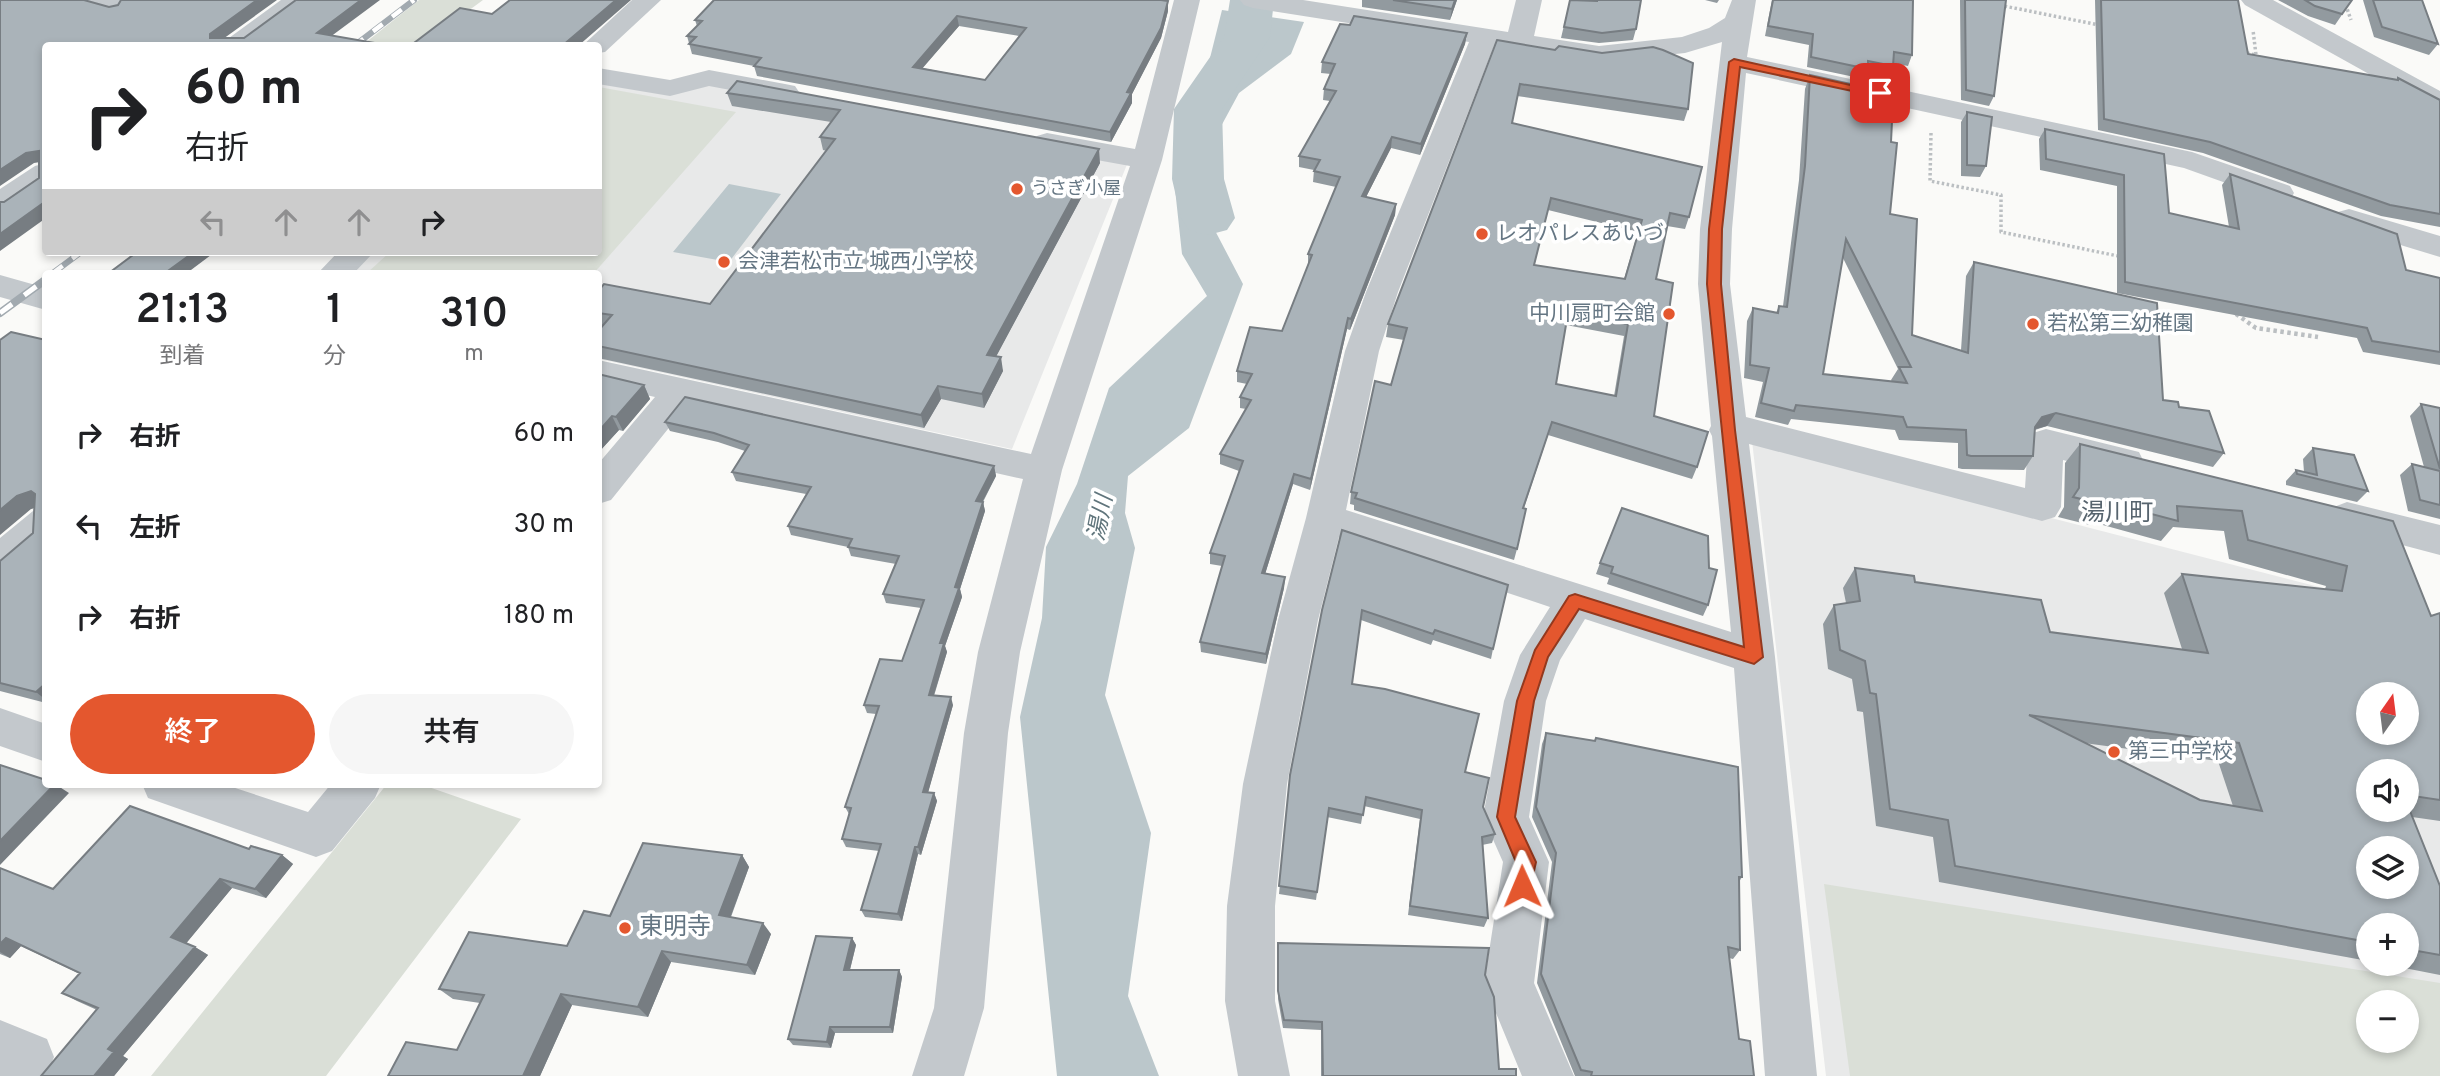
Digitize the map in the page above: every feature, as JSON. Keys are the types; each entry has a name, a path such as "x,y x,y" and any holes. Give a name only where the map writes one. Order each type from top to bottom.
{"street":[{"path":"237,42 298,0"},
{"path":"600,42 648,0"},
{"path":"938,1076 959,1008 986,733 999,652 1044,470 1147,160 1187,0"},
{"path":"1253,0 1345,10 1599,54 1685,45 1718,34 1740,11"},
{"path":"1264,1076 1250,1001 1251,906 1265,784 1298,620 1325,518 1362,351 1382,292 1502,38 1529,0"},
{"path":"2254,0 2440,102"},
{"path":"1740,11 1713,259 1727,430 1754,657 1791,1076"},
{"path":"1685,45 1734,67 1931,104 2192,161 2315,207 2440,247"},
{"path":"602,77 670,88 709,78 805,96"},
{"path":"1024,137 1147,160"},
{"path":"0,203 42,175"},
{"path":"337,270 353,256"},
{"path":"0,286 42,298"},
{"path":"602,373 1044,470"},
{"path":"602,485 679,391"},
{"path":"1727,430 1743,429 2042,507 2046,442 2164,471"},
{"path":"2309,507 2440,540"},
{"path":"1325,518 1754,657"},
{"path":"0,561 42,525"},
{"path":"1548,1076 1508,984 1526,862 1506,817 1525,701 1541,655 1575,601"},
{"path":"0,727 42,742"},
{"path":"177,788 316,836 356,788"},
{"path":"0,1045 29,1057 15,1076"}],"path":[{"path":"1994,0 1994,4 2112,27"},
{"path":"2230,50 2256,55 2253,27"},
{"path":"1931,104 1930,181 2001,195 2001,232 2132,259"},
{"path":"2234,313 2256,328 2318,337"}],"shaded area":[{"path":"419,0 483,0 426,42 366,42"},
{"name":"会津若松市立 城西小学校","path":"602,80 710,80 1128,162 1012,449 602,360 602,270 352,270 368,256 602,256"},
{"path":"602,88 736,112 597,270 370,270 386,256 602,256"},
{"name":"第三中学校","path":"1752,441 2440,618 2440,1076 1826,1076"},
{"path":"384,788 432,788 521,819 326,1076 151,1076"},
{"path":"1824,884 2356,970 2356,976 2396,976 2440,983 2440,1076 1850,1076"}],"water":[{"path":"1222,10 1304,22 1291,54 1239,93 1219,130 1210,221 1243,284 1189,428 1128,476 1125,513 1135,548 1105,695 1151,833 1128,996 1159,1076 1057,1076 1020,717 1042,618 1046,547 1077,484 1109,388 1207,296 1182,254 1175,189 1185,171 1198,128 1206,74"},
{"path":"729,184 781,194 729,262 673,252"}],"building":[{"path":"0,0 84,0 109,7 118,5 121,0 257,0 210,34 210,38 244,38 296,0 361,0 317,33 369,42 42,42 42,204 0,234 0,202 39,178 39,151 26,153 0,170"},
{"path":"510,0 616,0 567,42 415,42 460,8 492,14"},
{"path":"714,0 1168,1 1161,28 1127,92 1131,93 1110,132 754,66 761,58 689,44 696,37 687,36 702,21 695,20","holes":["957,16 1026,28 985,80 913,67"]},
{"path":"1393,0 1455,0 1452,9"},
{"path":"1570,0 1641,0 1636,29 1602,33 1564,27"},
{"path":"1773,0 1913,0 1912,55 1894,52 1893,66 1868,61 1868,69 1811,57 1813,34 1768,26"},
{"path":"1965,0 2006,0 1994,96 1966,90"},
{"path":"2101,0 2238,0 2248,54 2398,78 2440,100 2440,214 2390,205 2210,142 2104,119"},
{"path":"2305,0 2352,0 2342,14"},
{"path":"2373,0 2422,0 2438,44 2382,27"},
{"path":"1354,16 1467,33 1421,144 1392,137 1362,196 1396,204 1351,319 1348,318 1311,479 1294,474 1262,573 1285,577 1266,654 1200,642 1225,556 1210,553 1243,461 1220,454 1251,400 1240,397 1252,374 1237,371 1250,327 1282,331 1312,255 1308,254 1340,177 1314,171 1320,160 1299,156 1336,91 1324,89 1335,64 1322,62 1340,24 1350,25"},
{"path":"1497,40 1555,50 1559,46 1602,53 1653,47 1693,63 1688,109 1520,84 1512,123 1702,167 1689,217 1670,213 1656,279 1673,283 1654,416 1708,432 1697,467 1552,422 1523,508 1526,509 1517,549 1355,498 1357,493 1351,492 1375,381 1391,385 1407,328 1388,324","holes":["1551,198 1642,220 1625,279 1534,265","1568,313 1628,324 1616,396 1556,384"]},
{"path":"1810,75 1869,88 1868,117 1892,121 1891,142 1897,143 1890,214 1917,219 1912,335 1968,353 1974,262 2157,303 2163,400 2178,402 2179,407 2209,411 2224,453 2056,413 2042,417 2035,427 2033,456 1971,456 1967,455 1966,430 1907,427 1903,417 1796,405 1794,411 1761,403 1769,368 1750,365 1753,308 1778,313 1779,306 1787,307 1805,166","holes":["1846,239 1911,367 1899,367 1907,383 1823,374"]},
{"path":"737,81 1099,149 987,355 1001,357 982,394 938,386 921,415 602,347 602,326 612,315 602,314 604,284 710,304 835,139 820,137 840,110 727,93"},
{"path":"1967,112 1992,117 1986,166 1967,165"},
{"path":"2045,129 2164,154 2169,213 2239,229 2230,174 2397,234 2406,270 2440,278 2440,352 2372,341 2367,328 2125,282 2124,175 2046,159"},
{"path":"132,256 188,256 169,270 113,270"},
{"path":"11,332 42,339 42,687 36,692 0,683 0,561 33,533 35,494 31,491 17,496 0,510 0,340"},
{"path":"602,375 644,385 616,417 612,416 602,427"},
{"path":"685,397 994,466 976,501 983,502 955,587 959,588 940,643 944,643 929,695 951,697 923,792 934,793 918,847 915,847 898,914 861,910 881,844 842,839 851,808 845,807 879,706 864,705 880,659 902,661 924,600 883,594 899,556 848,547 852,539 788,526 811,487 732,472 749,445 714,433 665,422"},
{"path":"2421,404 2440,408 2440,469"},
{"path":"2080,444 2393,521 2431,616 2440,613 2440,800 2419,797 2419,759 2356,759 2356,822 2414,822 2440,886 2440,955 2419,951 2419,913 2356,913 2356,940 1955,866 1948,820 1890,809 1876,694 1870,693 1865,661 1840,650 1834,605 1860,601 1855,568 1914,576 1915,582 2041,600 2050,632 2208,653 2182,574 2342,591 2347,566 2248,540 2242,511 2177,506 2178,521 2106,502 2106,505 2073,497 2079,488","holes":["2029,715 2239,743 2262,811 2200,800"]},
{"path":"2313,448 2354,455 2368,491 2297,474 2296,470 2317,475"},
{"path":"2412,464 2440,471 2440,505 2420,500"},
{"path":"1622,508 1708,536 1709,568 1717,570 1708,605 1611,573 1613,567 1600,563"},
{"path":"1342,530 1508,585 1493,649 1435,630 1433,634 1362,610 1352,684 1385,689 1479,714 1465,772 1489,778 1483,807 1495,834 1482,837 1488,918 1410,906 1422,810 1366,797 1363,815 1329,808 1317,892 1279,886 1290,775 1322,610"},
{"path":"1546,733 1595,741 1596,738 1738,767 1742,877 1739,877 1740,950 1728,947 1739,1039 1750,1041 1754,1076 1591,1076 1592,1072 1581,1070 1541,974 1556,853 1536,807"},
{"path":"0,765 42,779 42,788 51,788 0,841"},
{"path":"130,806 249,849 251,846 282,855 255,889 220,879 171,937 195,947 108,1049 114,1052 94,1076 41,1076 98,1008 62,993 80,973 6,938 0,944 0,868 53,889"},
{"path":"643,843 742,855 719,915 763,923 747,965 662,951 638,1007 561,994 523,1076 388,1076 406,1042 457,1050 484,995 439,989 469,932 567,946 584,911 610,916"},
{"path":"816,936 852,938 844,970 899,970 890,1027 830,1027 827,1042 788,1039"},
{"path":"1278,943 1489,948 1485,975 1494,997 1499,1069 1516,1069 1516,1076 1323,1076 1322,1022 1284,1020 1278,991"}],"waterway":[{"name":"湯川","path":"1208,218 1198,179 1198,109 1247,37 1252,0"}],"railway":[{"path":"359,42 414,0"},
{"path":"57,270 76,256"},
{"path":"0,313 42,282"}],"place":[{"name":"うさぎ小屋","path":"1017,189"},
{"name":"レオパレスあいづ","path":"1482,234"},
{"name":"会津若松市立 城西小学校","path":"724,262"},
{"name":"中川扇町会館","path":"1669,314"},
{"name":"若松第三幼稚園","path":"2033,324"},
{"name":"第三中学校","path":"2114,752"},
{"name":"東明寺","path":"625,928"}],"district":[{"name":"湯川町","path":"2117,514"}],"route":[{"path":"1522,886 1526,862 1506,817 1525,701 1541,655 1575,601 1754,657 1727,430 1713,259 1734,62 1880,93"}]}
